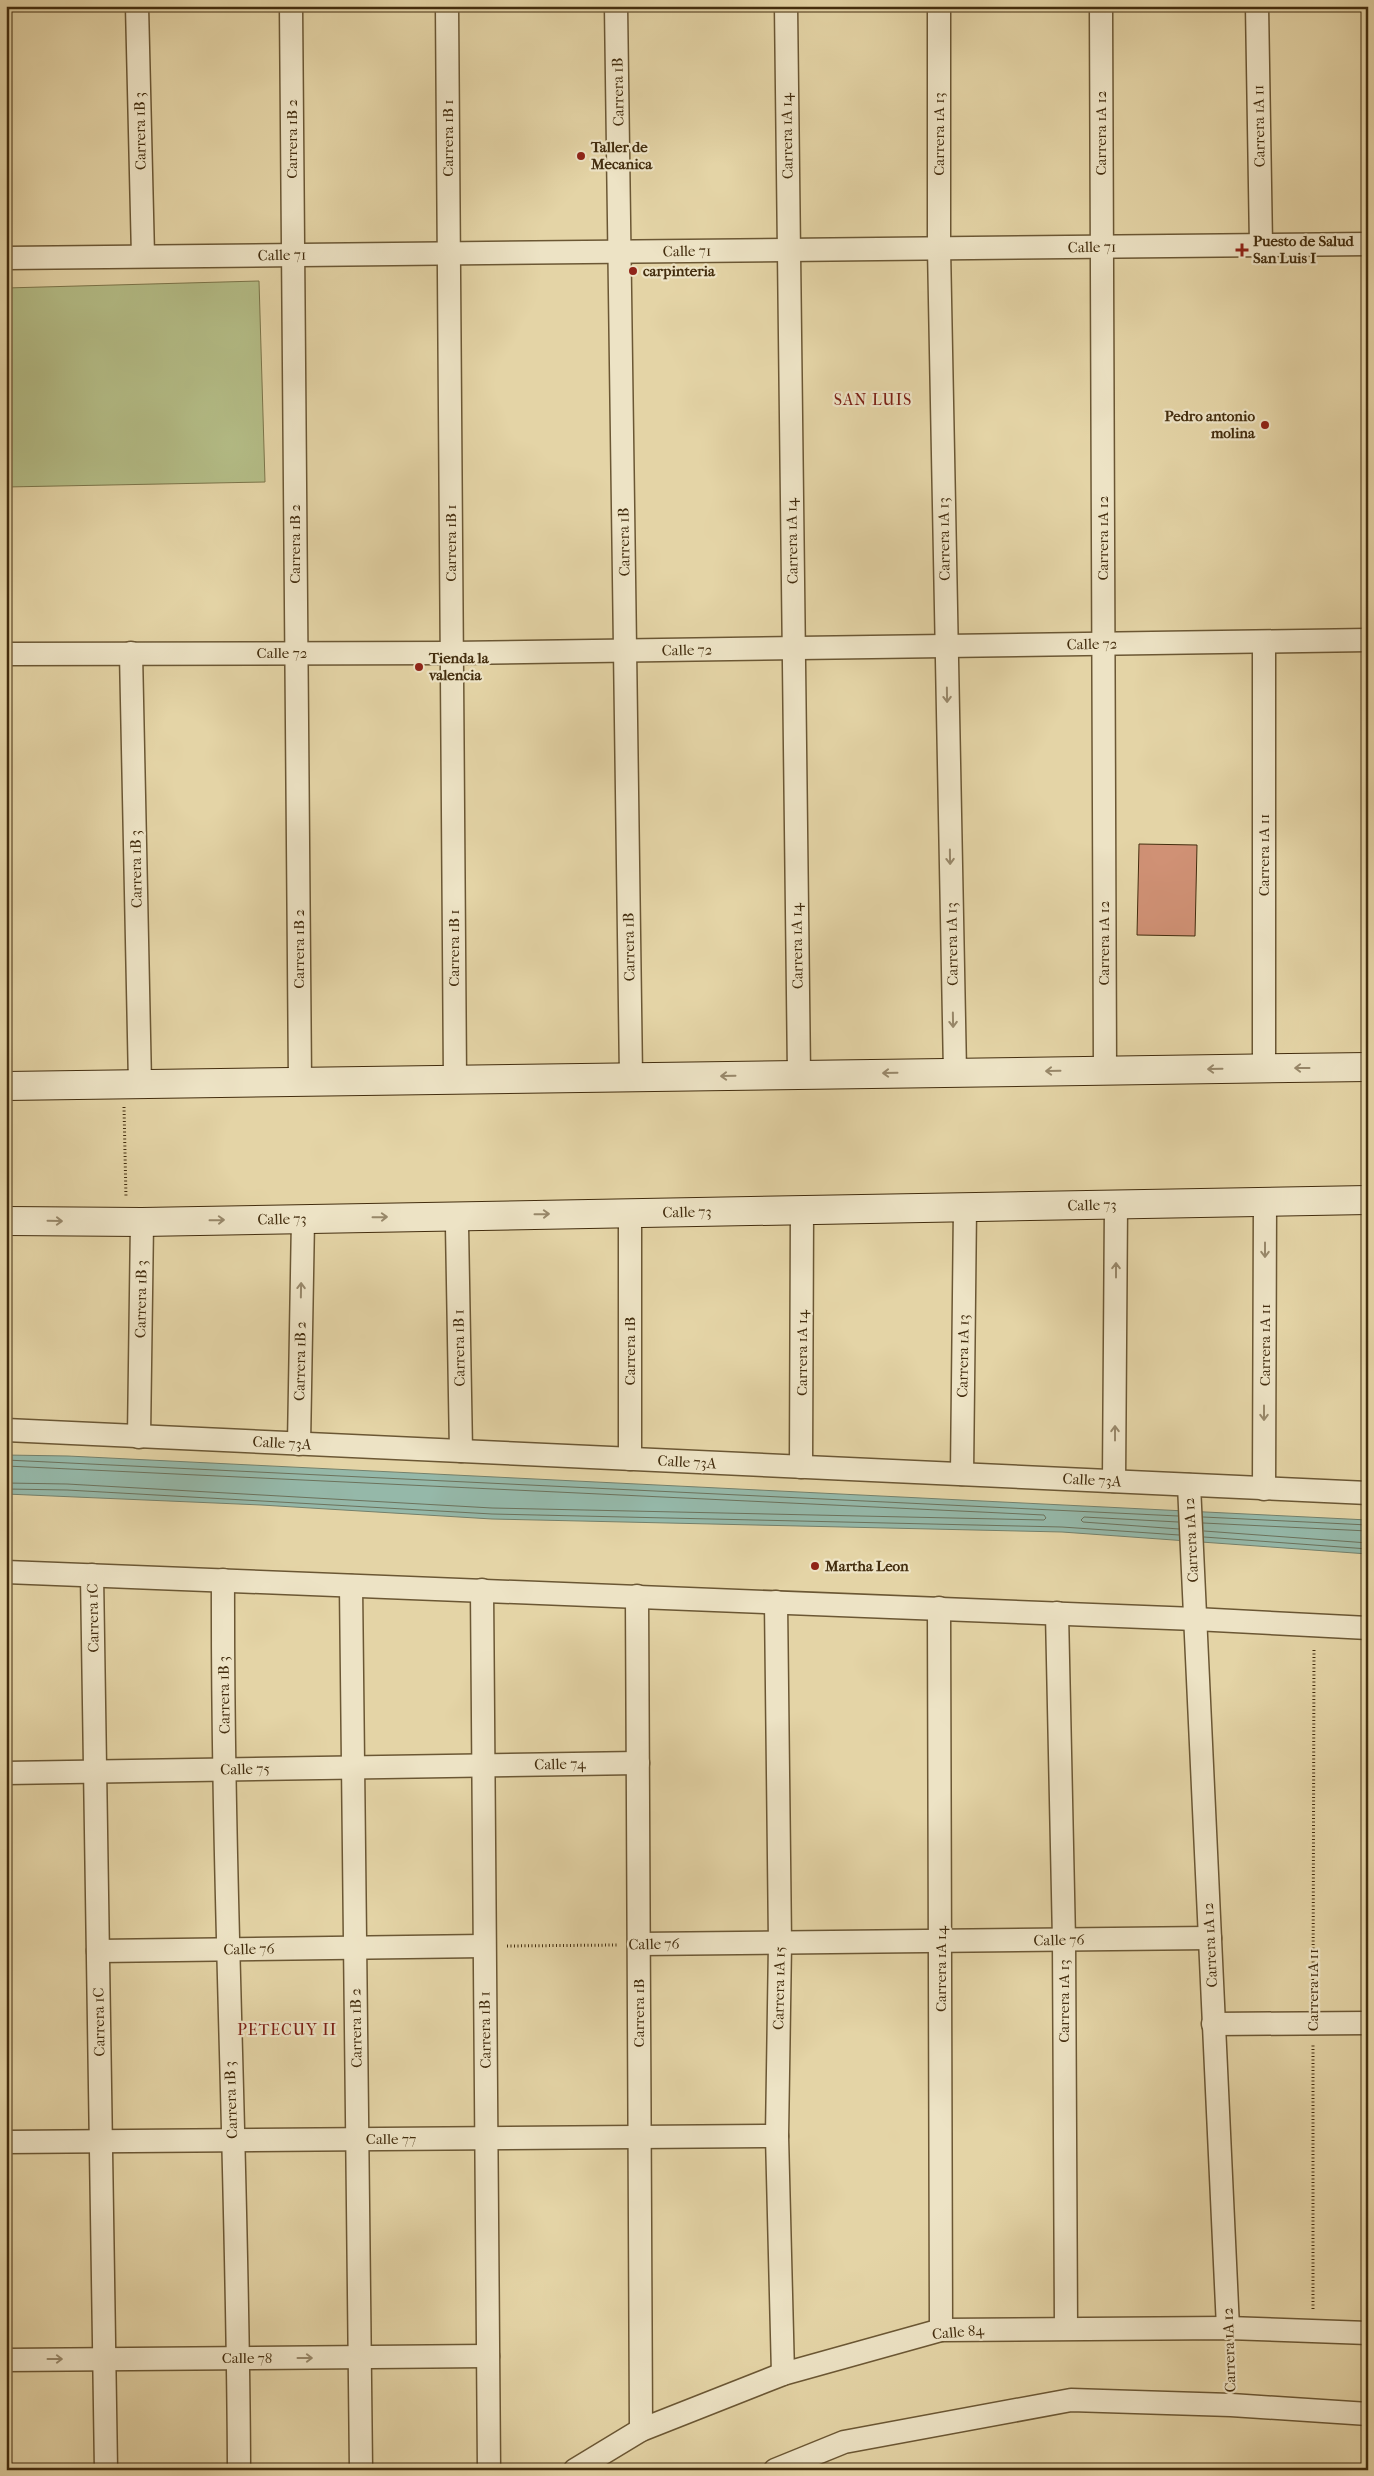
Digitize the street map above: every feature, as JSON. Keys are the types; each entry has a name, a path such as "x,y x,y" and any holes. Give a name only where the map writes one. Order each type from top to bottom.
{"main road":[{"path":"6,1086 1368,1067"},
{"path":"1340,1068 1358,1078 1368,1089"},
{"path":"1328,1201 1347,1197 1368,1179"},
{"name":"Calle 73","path":"6,1221 134,1222 1368,1200"}],"street":[{"name":"Carrera 1B 3","path":"136,6 143,256"},
{"name":"Carrera 1B 2","path":"291,6 300,1082"},
{"name":"Carrera 1B 1","path":"447,6 455,1080"},
{"name":"Carrera 1B","path":"616,6 631,1077"},
{"name":"Carrera 1A 14","path":"786,6 799,1075"},
{"name":"Carrera 1A 13","path":"940,6 939,248 955,1072"},
{"name":"Carrera 1A 12","path":"1100,6 1105,1070"},
{"name":"Carrera 1A 11","path":"1257,6 1261,245"},
{"name":"Calle 71","path":"6,258 1368,244"},
{"name":"Calle 72","path":"6,654 452,653 1368,640"},
{"name":"Carrera 1A 11","path":"1264,642 1264,1068"},
{"name":"Carrera 1B 3","path":"131,653 132,1084"},
{"name":"Carrera 1A 11","path":"1264,1488 1265,1202"},
{"path":"1114,1482 1116,1204"},
{"name":"Carrera 1A 13","path":"962,1474 965,1207"},
{"name":"Carrera 1A 14","path":"801,1467 802,1210"},
{"name":"Carrera 1B","path":"630,1213 630,1459"},
{"name":"Carrera 1B 1","path":"455,1216 461,1451"},
{"name":"Carrera 1B 2","path":"299,1444 303,1219"},
{"name":"Carrera 1B 3","path":"134,1222 140,1436"},
{"name":"Calle 73A","path":"6,1430 962,1474 1114,1482 1189,1491 1264,1488 1368,1493"},
{"name":"Carrera 1A 12","path":"1189,1491 1228,2328"},
{"path":"6,1572 1057,1613 1195,1610 1368,1628"},
{"name":"Carrera 1C","path":"92,1575 106,2470"},
{"name":"Carrera 1B 3","path":"223,1580 227,1949 239,2358 240,2470"},
{"name":"Carrera 1B 2","path":"351,1586 361,2470"},
{"name":"Carrera 1B 1","path":"482,1590 489,2470"},
{"name":"Carrera 1B","path":"637,1596 641,2430"},
{"name":"Carrera 1A 15","path":"776,1602 780,1943 776,2136 783,2374"},
{"name":"Carrera 1A 14","path":"939,1608 942,1941 941,2330"},
{"name":"Carrera 1A 13","path":"1057,1613 1064,1940 1066,2328"},
{"name":"Calle 74","path":"483,1766 638,1763"},
{"name":"Calle 75","path":"6,1773 483,1766"},
{"name":"Calle 76","path":"639,1944 1210,1938"},
{"name":"Calle 76","path":"98,1950 484,1946"},
{"path":"1213,2024 1368,2023"},
{"name":"Calle 77","path":"6,2142 776,2136"},
{"name":"Calle 84","path":"575,2470 641,2430 783,2374 941,2330 1228,2328 1368,2333"},
{"name":"Calle 78","path":"6,2360 488,2356"},
{"path":"776,2470 844,2442 1071,2400 1231,2405 1368,2414"}],"path":[{"path":"132,1084 134,1222"},
{"name":"Carrera 1A 11","path":"1313,2332 1314,1649"},
{"name":"Calle 76","path":"484,1946 639,1944"},
{"name":"Carrera 1A 12","path":"1228,2328 1231,2405"}],"green space":[{"path":"259,281 265,482 6,487 6,288"}],"water":[{"path":"6,1455 68,1456 1368,1520 1368,1554 1062,1532 492,1519 261,1505 6,1494"}],"building":[{"path":"1139,844 1197,845 1195,936 1137,935"}],"place":[{"name":"Taller de Mecanica","path":"581,156"},
{"name":"Puesto de Salud San Luis I","path":"1242,250"},
{"name":"carpinteria","path":"633,271"},
{"name":"Pedro antonio molina","path":"1265,425"},
{"name":"Tienda la valencia","path":"419,667"},
{"name":"Martha Leon","path":"815,1566"}],"district":[{"name":"SAN LUIS","path":"873,399"},
{"name":"PETECUY II","path":"287,2029"}]}
